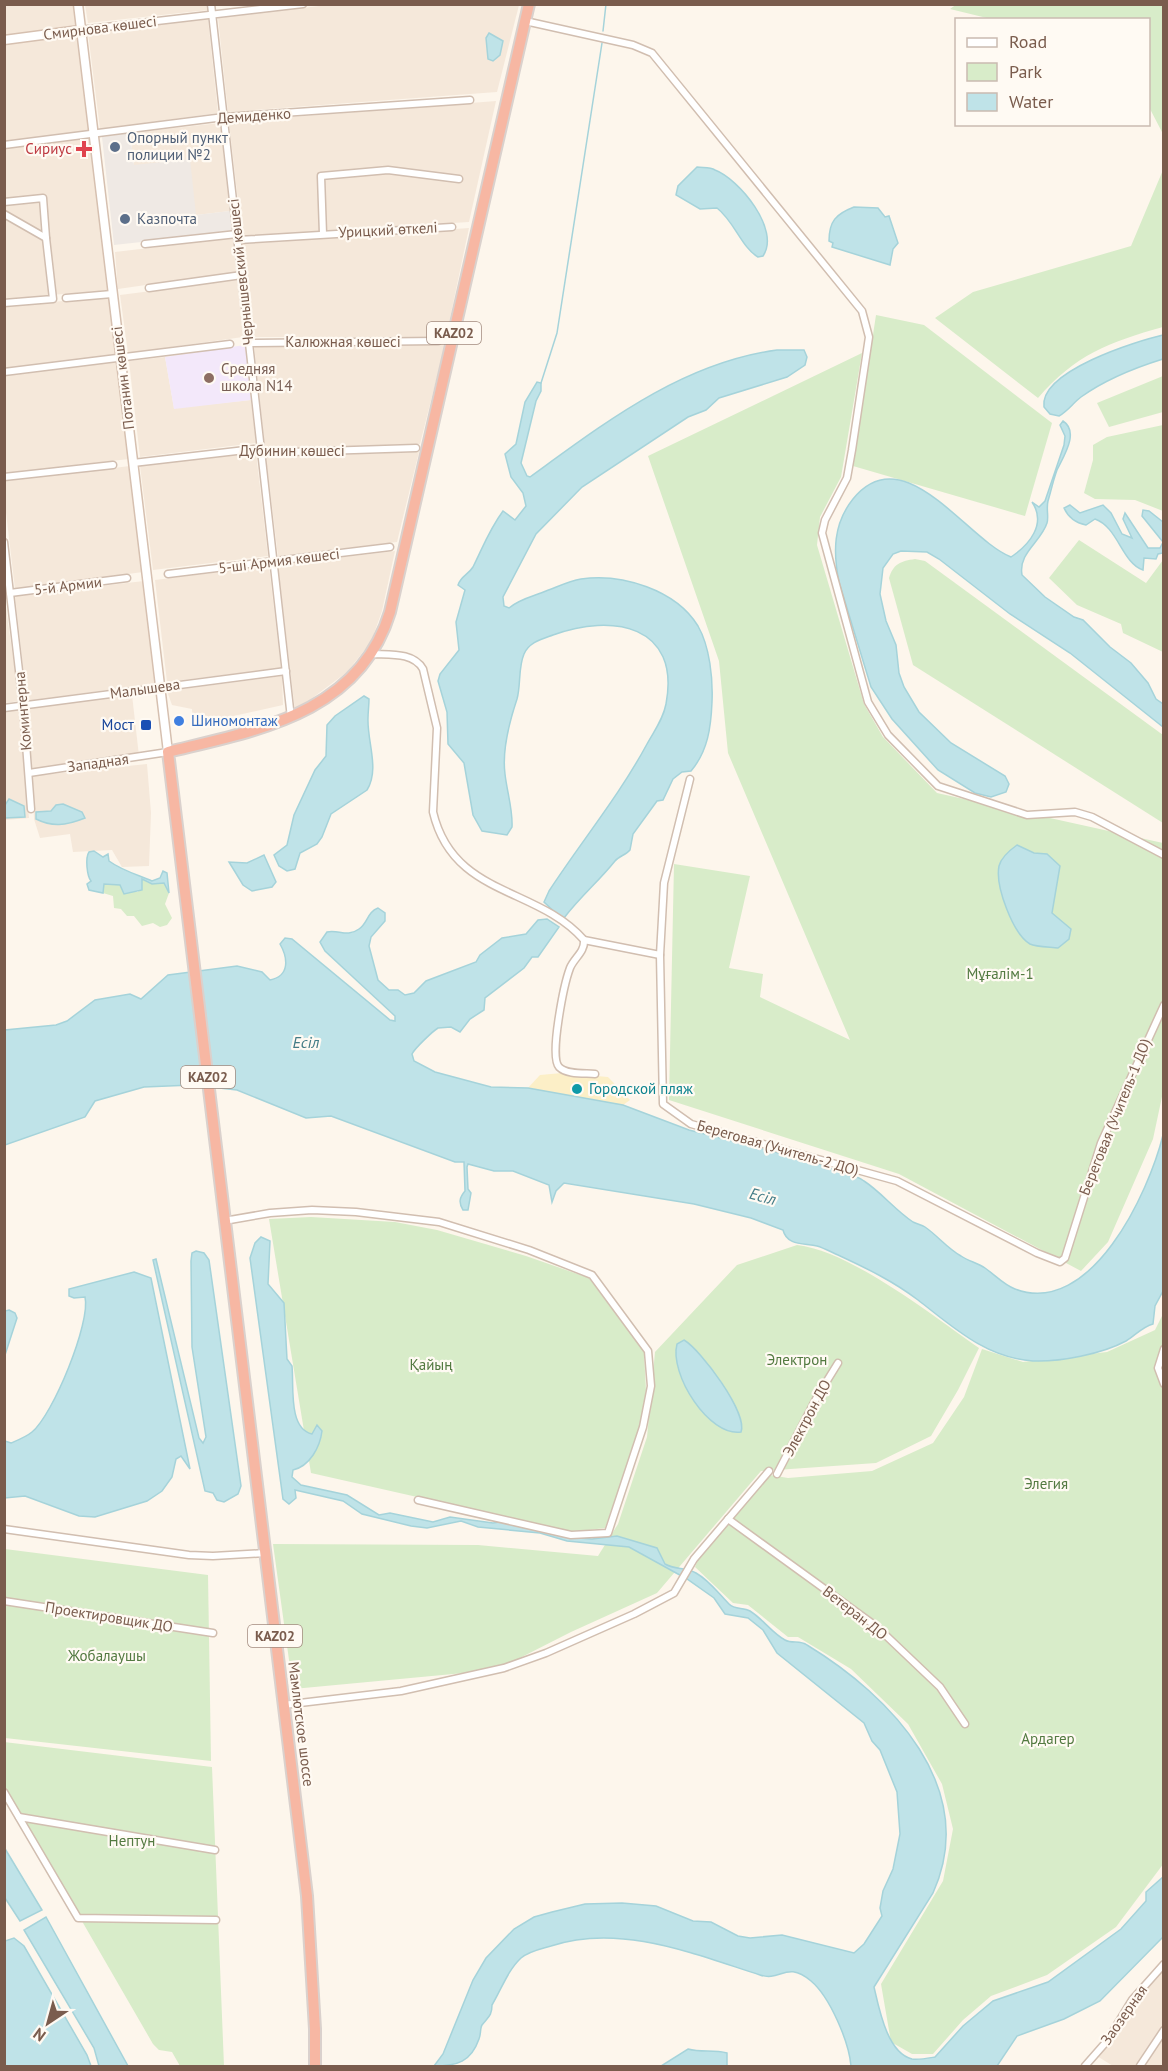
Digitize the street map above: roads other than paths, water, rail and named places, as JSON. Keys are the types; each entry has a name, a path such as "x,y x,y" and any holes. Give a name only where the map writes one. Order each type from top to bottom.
{"highway":[{"name":"KAZ02","path":"168,752 291,719 335,692 372,654 379,643 390,612 529,4"},
{"name":"Мамлютское шоссе","path":"168,752 307,1896 315,2067"}],"main road":[{"name":"Потанин көшесі","path":"78,4 168,752"},
{"name":"Смирнова көшесі","path":"4,40 80,30"}],"street":[{"name":"Чернышевский көшесі","path":"212,4 291,719"},
{"name":"Смирнова көшесі","path":"80,30 303,4"},
{"path":"525,21 633,45 652,53 862,311 869,337 847,478 825,520 822,533 868,702 888,735 938,786 1028,814 1050,811 1083,815 1164,855"},
{"name":"Демиденко","path":"4,145 224,117 470,100"},
{"name":"Урицкий өткелі","path":"323,234 321,176 396,170 459,179"},
{"path":"4,202 43,198 53,299 4,303"},
{"path":"4,214 46,238"},
{"name":"Урицкий өткелі","path":"145,244 237,237 452,227"},
{"path":"149,288 242,275"},
{"path":"66,298 112,294"},
{"name":"Калюжная көшесі","path":"249,343 438,341"},
{"path":"4,372 230,344"},
{"name":"Дубинин көшесі","path":"133,463 254,448 261,453 416,448"},
{"path":"4,477 113,465"},
{"name":"Коминтерна","path":"4,542 23,705 32,809"},
{"name":"5-ші Армия көшесі","path":"168,574 390,547"},
{"name":"5-й Армии","path":"8,590 127,578"},
{"path":"372,654 414,658 423,669 437,728 433,812 436,825 447,845 460,861 485,882 540,908 584,940 660,956 664,883 690,779"},
{"name":"Малышева","path":"4,708 286,671"},
{"name":"Западная","path":"29,773 168,752"},
{"path":"584,940 584,947 570,968 560,1007 558,1038 554,1053 557,1066 565,1071 595,1074"},
{"name":"Береговая (Учитель-2 ДО)","path":"660,956 663,1104 691,1124 897,1181"},
{"name":"Береговая (Учитель-1 ДО)","path":"897,1181 1037,1253 1063,1261 1101,1143 1164,1005"},
{"path":"224,1221 270,1213 356,1212 439,1222 475,1232 592,1275 642,1339 648,1352 651,1386 644,1427 608,1533 571,1535 418,1500"},
{"path":"1164,1349 1158,1368 1164,1384"},
{"name":"Электрон ДО","path":"777,1474 817,1397 838,1363"},
{"path":"284,1705 401,1691 504,1668 634,1614 674,1593 691,1566 769,1471"},
{"name":"Ветеран ДО","path":"728,1519 877,1627 940,1688 965,1724"},
{"path":"4,1529 189,1555 265,1553"},
{"name":"Проектировщик ДО","path":"4,1601 213,1633"},
{"path":"4,1791 78,1918 216,1920"},
{"path":"19,1817 215,1850"},
{"name":"Заозерная","path":"1085,2067 1107,2041 1132,2000 1164,1964"},
{"path":"1140,2067 1164,2030"}],"water":[{"path":"489,33 503,41 500,55 493,61 488,59 486,38"},
{"path":"697,167 711,168 725,175 755,207 766,233 767,245 763,256 758,257 752,253 717,208 700,209 676,195 678,186"},
{"path":"854,207 878,208 885,217 889,216 898,243 893,249 890,265 832,247 833,243 829,241 832,223 843,212"},
{"path":"1163,335 1163,359 1110,379 1081,397 1059,416 1050,414 1044,407 1047,394 1057,381 1073,370 1113,351"},
{"path":"777,350 804,350 807,357 805,365 787,377 719,398 706,410 688,417 582,487 536,534 503,597 504,606 509,608 522,600 581,579 613,579 647,587 662,594 688,613 702,634 710,663 711,721 705,747 697,763 691,771 682,772 673,779 663,800 657,801 633,834 630,850 617,859 564,918 561,918 544,902 549,891 624,782 658,725 666,704 668,677 663,657 652,642 637,632 619,626 598,625 575,628 532,644 522,659 518,694 506,746 504,765 512,827 507,835 482,831 473,815 464,763 448,744 447,712 438,681 440,674 459,650 456,622 465,590 458,585 459,582 473,567 503,511 515,520 526,506 523,493 511,477 505,454 516,444 525,402 537,382 541,383 541,391 536,401 521,463 527,476 530,477 617,416 677,381 742,357"},
{"path":"1063,421 1070,431 1069,445 1053,482 1047,504 1047,523 1023,560 1022,575 1045,597 1074,617 1083,620 1110,647 1131,663 1148,683 1156,699 1163,704 1163,727 1070,653 1010,614 939,559 927,552 901,551 893,554 883,568 880,594 886,621 896,645 899,673 904,687 919,712 951,743 1005,776 1009,784 1006,792 991,797 975,793 938,770 892,719 871,687 839,582 836,560 838,528 853,499 873,483 893,479 914,485 935,498 994,547 1011,557 1030,540 1037,526 1038,518 1032,502 1039,507 1045,501 1064,445 1065,436 1060,425"},
{"path":"1070,505 1080,513 1103,505 1111,513 1122,534 1132,538 1123,519 1125,513 1148,548 1160,548 1163,542 1163,553 1158,554 1156,559 1144,558 1143,570 1130,560 1103,523 1095,519 1086,525 1070,517 1064,508"},
{"path":"1143,510 1149,511 1163,522 1163,542 1142,516"},
{"path":"364,696 369,699 368,727 373,764 371,782 367,790 331,814 317,844 300,853 295,869 287,871 279,866 274,855 287,845 294,815 315,770 326,756 327,725 335,716"},
{"path":"9,799 24,806 25,817 5,818 5,805"},
{"path":"63,804 82,812 85,818 59,825 36,819 36,812 51,811 56,805"},
{"path":"1017,845 1034,853 1047,854 1060,866 1052,913 1071,929 1069,939 1058,948 1030,944 1017,930 1007,909 998,875 999,866 1004,857"},
{"path":"94,851 103,857 108,854 109,861 124,870 152,881 160,878 163,871 167,873 169,893 164,883 152,884 142,879 142,890 124,894 120,885 104,884 103,893 89,890 87,884 91,881 87,858 89,852"},
{"path":"264,855 276,882 272,887 252,891 243,885 229,862 247,863"},
{"name":"Есіл","path":"378,908 385,913 385,921 371,937 369,946 378,980 389,990 398,990 405,995 414,993 426,981 476,962 480,955 502,938 526,934 538,920 547,919 559,927 538,957 532,957 524,968 485,998 484,1010 470,1019 460,1032 451,1027 438,1028 414,1051 412,1054 414,1061 435,1072 491,1087 528,1088 623,1105 689,1130 817,1163 853,1175 870,1185 906,1217 925,1227 956,1253 982,1266 1015,1289 1043,1293 1068,1285 1092,1268 1112,1244 1130,1216 1145,1187 1163,1135 1163,1291 1155,1306 1153,1324 1116,1346 1093,1353 1068,1359 1044,1361 1016,1359 985,1348 971,1340 909,1293 879,1275 817,1246 792,1241 788,1239 783,1230 751,1218 694,1204 564,1183 556,1191 552,1202 549,1185 513,1171 494,1171 468,1164 468,1189 471,1193 468,1210 463,1210 460,1202 465,1191 464,1162 455,1162 331,1116 306,1118 237,1090 192,1085 144,1087 95,1101 85,1117 5,1145 5,1030 56,1025 67,1021 95,1000 130,994 141,999 168,975 237,966 262,972 270,980 281,975 286,966 285,955 280,944 285,938 292,939 390,1020 395,1021 395,1016 325,951 320,942 327,932 355,932"},
{"path":"261,1237 270,1241 268,1284 284,1303 287,1359 292,1366 296,1415 304,1430 312,1434 317,1425 322,1431 313,1455 299,1468 293,1470 292,1477 301,1485 347,1495 379,1515 390,1513 433,1522 450,1517 493,1523 506,1521 564,1537 592,1539 617,1536 657,1548 665,1564 696,1573 710,1583 731,1606 750,1611 785,1640 804,1644 838,1666 869,1690 896,1718 919,1749 936,1782 945,1817 945,1854 933,1893 874,1987 885,2029 903,2055 912,2059 935,2057 963,2026 993,2001 1048,1982 1121,1929 1146,1901 1146,1892 1163,1877 1163,1937 1100,2001 1064,2019 1017,2036 997,2066 851,2066 847,2045 831,2009 818,1988 802,1975 789,1972 773,1976 760,1975 657,1944 603,1938 577,1940 535,1950 521,1958 508,1974 492,2005 472,2053 456,2064 434,2066 443,2054 473,1980 486,1958 514,1929 534,1917 552,1912 585,1904 622,1903 656,1906 693,1921 711,1922 738,1936 750,1938 782,1935 854,1953 864,1944 882,1916 880,1908 883,1891 893,1869 900,1834 897,1792 880,1750 872,1741 864,1723 777,1653 763,1630 748,1618 725,1614 714,1598 687,1579 629,1547 567,1541 540,1533 478,1527 461,1521 427,1528 411,1526 362,1514 343,1501 295,1490 296,1498 289,1504 283,1499 250,1258 255,1243"},
{"path":"196,1251 204,1253 209,1260 241,1486 238,1494 224,1502 217,1500 213,1493 205,1491 153,1260 156,1259 199,1438 203,1443 206,1437 192,1347 191,1261 192,1253"},
{"path":"134,1272 151,1278 190,1469 181,1456 176,1459 172,1477 162,1491 147,1501 95,1517 79,1516 25,1496 5,1498 5,1441 11,1443 25,1437 41,1422 60,1388 76,1346 82,1326 85,1297 69,1296 69,1289"},
{"path":"5,1311 15,1313 17,1318 5,1355"},
{"path":"684,1340 711,1368 731,1397 741,1423 741,1432 729,1431 716,1425 694,1401 685,1386 676,1357 677,1344"},
{"path":"4,1847 42,1910 20,1921 5,1898"},
{"path":"46,1917 128,2066 99,2066 94,2048 24,1930"},
{"path":"14,1938 24,1946 87,2055 91,2066 5,2066 5,1941"},
{"path":"688,2049 727,2053 727,2066 661,2066"}],"waterway":[{"path":"603,31 606,4"},
{"path":"541,383 557,333 602,43"}],"place":[{"name":"Опорный пункт полиции №2","path":"115,147"},
{"name":"Сириус","path":"84,149"},
{"name":"Казпочта","path":"125,219"},
{"name":"Средняя школа N14","path":"209,378"},
{"name":"Шиномонтаж","path":"179,721"},
{"name":"Мост","path":"146,725"},
{"name":"Городской пляж","path":"577,1089"}],"park label":[{"name":"Мұғалім-1","path":"1000,974"},
{"name":"Электрон","path":"797,1360"},
{"name":"Қайың","path":"431,1365"},
{"name":"Элегия","path":"1046,1484"},
{"name":"Жобалаушы","path":"107,1656"},
{"name":"Ардагер","path":"1048,1739"},
{"name":"Нептун","path":"132,1841"}]}
